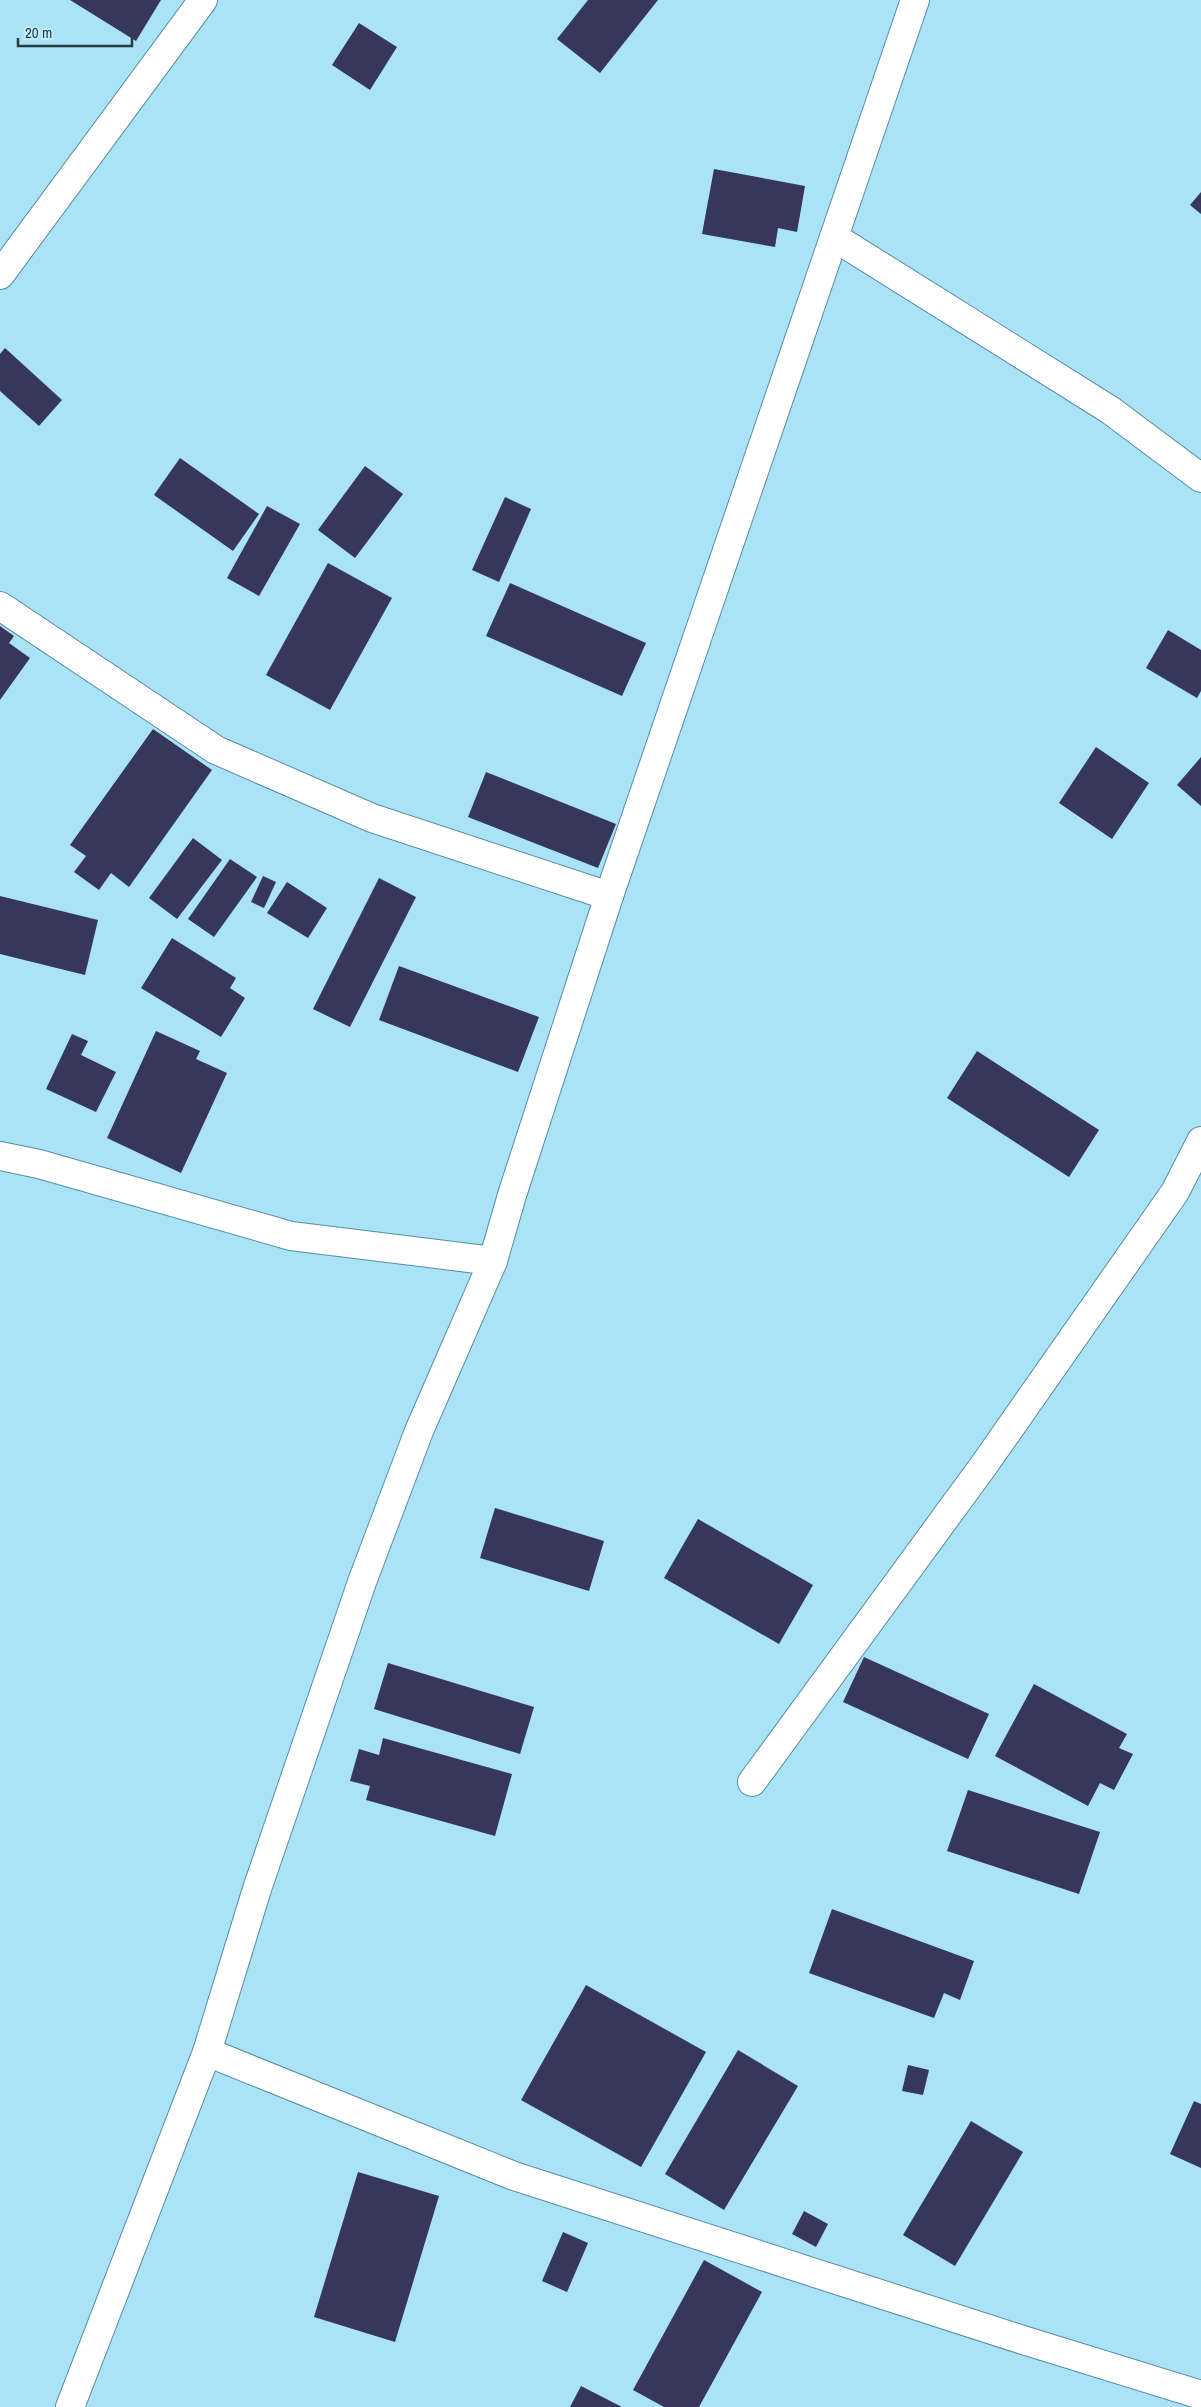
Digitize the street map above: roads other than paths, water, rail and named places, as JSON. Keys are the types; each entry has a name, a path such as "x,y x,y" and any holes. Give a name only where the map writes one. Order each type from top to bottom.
{"street":[{"path":"0,275 203,0"},
{"path":"70,2407 207,2052 257,1889 362,1582 419,1431 493,1261 512,1196 609,896 915,0"},
{"path":"834,237 1110,410 1201,478"},
{"path":"0,606 216,750 372,818 609,896"},
{"path":"752,1782 990,1457 1175,1192 1201,1141"},
{"path":"0,1156 39,1164 291,1236 493,1261"},
{"path":"207,2052 514,2176 1023,2340 1201,2395"}]}
